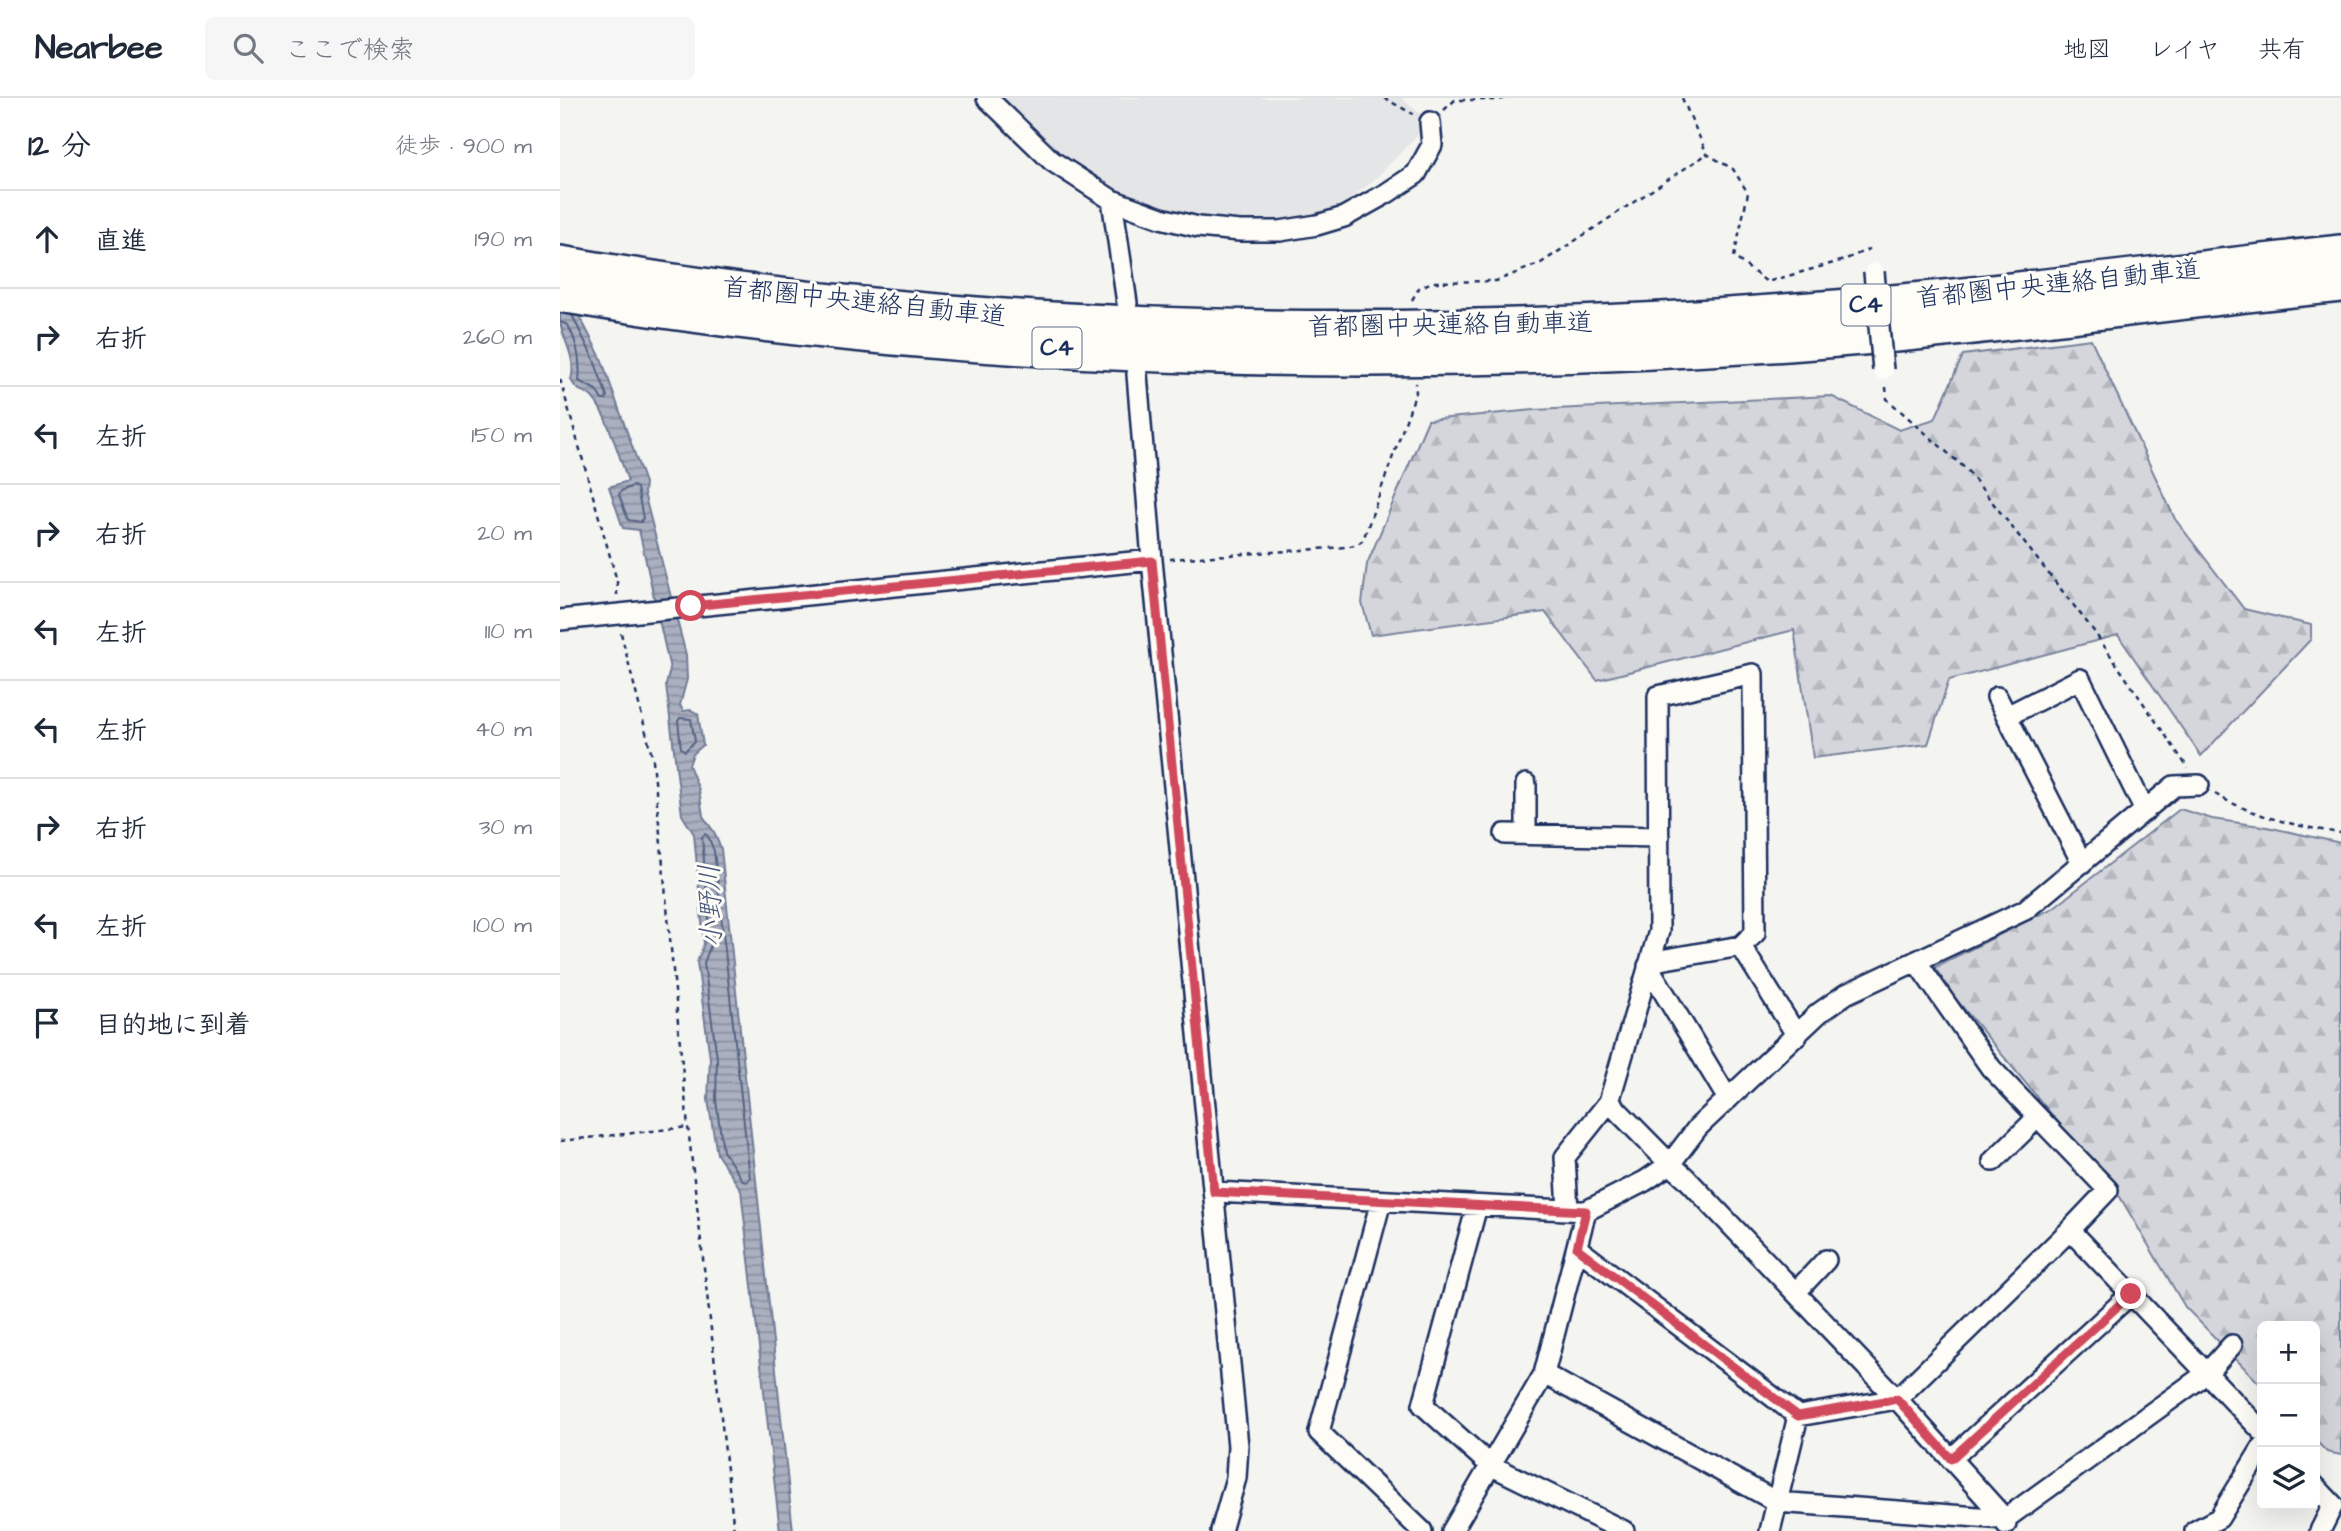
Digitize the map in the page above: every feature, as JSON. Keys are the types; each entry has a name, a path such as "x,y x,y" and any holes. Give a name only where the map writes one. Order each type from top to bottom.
{"highway":[{"name":"首都圏中央連絡自動車道","path":"560,294 899,308 1055,322 1254,328 1465,327 1683,318 1833,308 2341,253"},
{"name":"首都圏中央連絡自動車道","path":"560,264 868,334 1000,345 1195,356 1422,357 1694,349 1818,341 2341,284"}],"street":[{"path":"987,98 1052,161 1112,200 1161,218 1198,227 1280,231 1344,217 1416,173 1432,145 1430,122"},
{"path":"1112,200 1127,303"},
{"path":"1874,272 1883,370"},
{"path":"1137,374 1152,561 1238,1446 1236,1478 1221,1531"},
{"path":"560,620 1152,561"},
{"path":"1452,1531 1544,1374 1577,1248 1577,1211 1565,1157 1609,1102 1648,966 1659,931 1658,696 1753,674 1755,933 1741,946 1660,960 1648,966"},
{"path":"2007,716 2080,679 2144,811"},
{"path":"1997,697 2082,863"},
{"path":"1526,784 1526,834"},
{"path":"1214,1192 1577,1211 1645,1181 1670,1164 1698,1127 1819,1013 1846,994 2025,910 2174,786 2199,785"},
{"path":"1506,834 1659,836"},
{"path":"1741,946 1797,1036"},
{"path":"1577,1248 1798,1416 1897,1399 2108,1190 1991,1069 1916,961"},
{"path":"1648,966 1728,1099"},
{"path":"1609,1102 1685,1177 1897,1399 2006,1525"},
{"path":"1993,1161 2037,1118"},
{"path":"1381,1201 1319,1432 1422,1531"},
{"path":"1477,1206 1423,1405 1490,1465 1623,1531"},
{"path":"2070,1230 2257,1426"},
{"path":"1796,1292 1826,1260"},
{"path":"1951,1459 2131,1294"},
{"path":"1544,1374 1777,1502 2006,1525 2207,1373 2232,1345"},
{"path":"1770,1531 1798,1416"},
{"path":"2195,1531 2219,1518 2257,1456"},
{"path":"2320,1491 2333,1505 2320,1531"}],"path":[{"path":"1384,98 1430,122 1455,100 1507,98"},
{"path":"1682,98 1707,154 1732,169 1748,193 1734,257 1767,282 1844,260 1869,248 1874,272"},
{"path":"1412,300 1419,288 1432,282 1496,281 1541,263 1707,154"},
{"path":"1883,370 1887,398 1967,470 2093,630 2199,785 2235,805 2308,828 2341,833"},
{"path":"1152,561 1358,544 1363,540 1416,392 1415,376"},
{"path":"560,379 617,581 621,614 653,760 688,1127 734,1531"},
{"path":"560,1141 688,1127"}],"shaded area":[{"path":"988,98 1401,98 1430,122 1373,181 1317,225 1161,218 1080,177"}],"green space":[{"path":"2091,339 2175,519 2244,609 2311,625 2311,639 2201,756 2118,635 1949,680 1928,744 1813,758 1794,630 1597,680 1545,612 1371,635 1362,603 1367,564 1428,420 1534,410 1831,396 1899,430 1935,419 1963,355"},
{"path":"2180,809 2212,819 2267,827 2341,843 2341,1455 2327,1452 2320,1445 2320,1321 2257,1321 2257,1381 2185,1307 2120,1197 1931,969 2053,908"}],"water":[{"name":"小野川","path":"560,278 601,358 645,483 644,493 686,655 687,679 680,705 683,711 691,710 698,714 703,745 693,754 689,765 699,790 703,816 721,849 793,1531 780,1531 741,1190 717,1154 708,1100 710,1058 697,962 704,944 694,834 682,815 666,685 670,669 639,530 623,528 609,487 628,481 598,404 579,390 571,380 571,358 560,322"}],"route":[{"path":"691,606 1152,561 1214,1192 1586,1211 1577,1248 1798,1416 1897,1399 1951,1459 2131,1294"}]}
